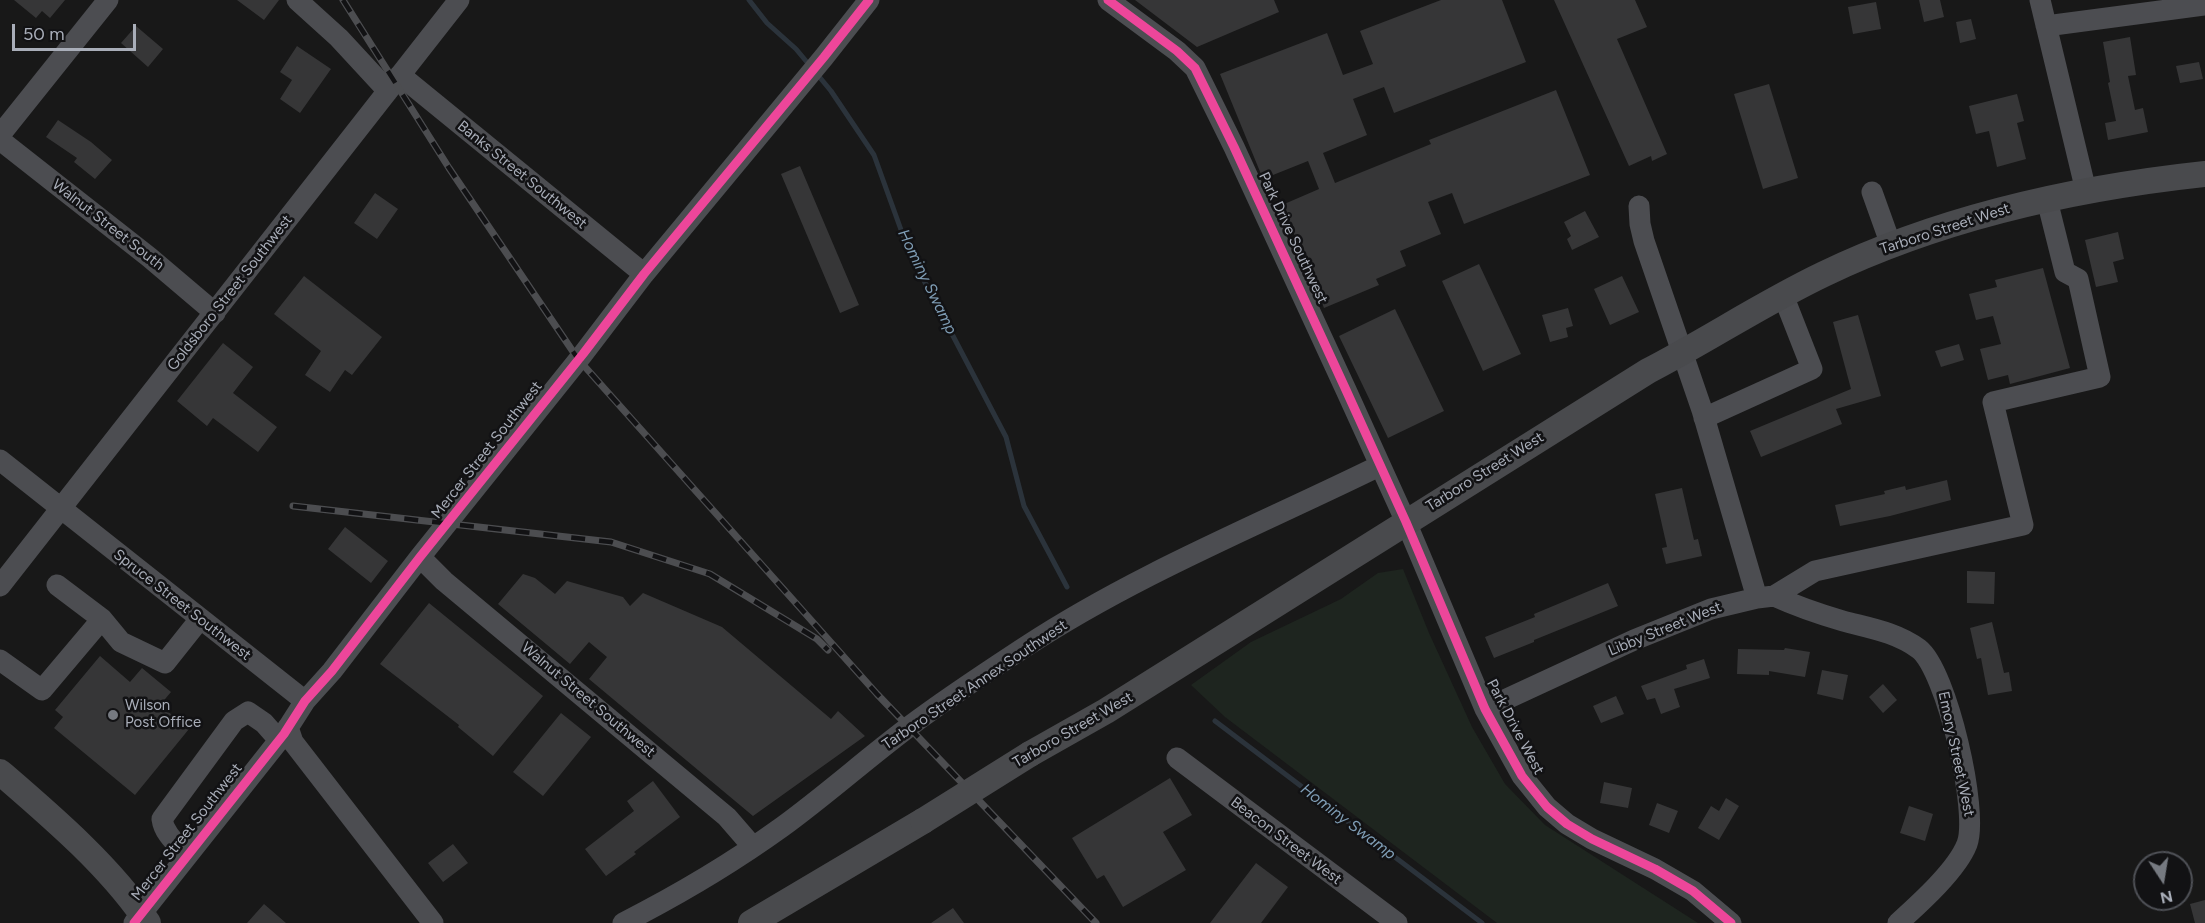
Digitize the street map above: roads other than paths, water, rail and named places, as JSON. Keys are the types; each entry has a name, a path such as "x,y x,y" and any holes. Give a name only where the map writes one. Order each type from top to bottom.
{"main road":[{"name":"Tarboro Street West","path":"752,923 1030,754 1106,711 1648,371 1682,354 1783,295 1910,237 2006,208 2086,191 2205,174"},
{"path":"0,772 51,816 96,860 141,920"}],"street":[{"path":"0,135 108,0"},
{"name":"Banks Street Southwest","path":"297,0 394,83 644,274"},
{"name":"Goldsboro Street Southwest","path":"0,586 459,0"},
{"name":"Mercer Street Southwest","path":"141,920 187,855 284,734 305,701 332,671 644,274 869,0"},
{"name":"Park Drive Southwest","path":"1108,0 1177,51 1195,68 1239,158 1406,522"},
{"path":"2040,0 2086,191"},
{"path":"2046,26 2205,5"},
{"name":"Walnut Street South","path":"0,140 149,256 214,313"},
{"path":"1872,192 1891,245"},
{"name":"Libby Street West","path":"1485,709 1645,635 1711,609 1765,597 1815,571 2023,525 1993,402 2100,377 2078,279 2065,272 2047,200"},
{"path":"1639,206 1644,241 1765,597"},
{"path":"1704,418 1812,369 1783,295"},
{"name":"Spruce Street Southwest","path":"0,460 305,701"},
{"name":"Tarboro Street Annex Southwest","path":"623,923 659,905 753,847 910,726 1028,645 1096,604 1219,540 1284,513 1380,466"},
{"name":"Park Drive West","path":"1406,522 1485,709 1522,776 1548,807 1567,824 1693,891 1731,923"},
{"name":"Walnut Street Southwest","path":"420,557 444,581 727,817 753,847"},
{"path":"57,585 102,619 122,642 165,663 200,619"},
{"name":"Emory Street West","path":"1765,597 1897,636 1924,653 1935,669 1950,709 1969,798 1971,830 1967,844 1953,867 1898,923"},
{"path":"0,660 42,690 102,619"},
{"path":"187,855 169,836 162,819 234,721 248,712 294,742 433,923"},
{"name":"Beacon Street West","path":"1177,758 1396,923"}],"waterway":[{"name":"Hominy Swamp","path":"749,0 767,23 796,49 811,67"},
{"name":"Hominy Swamp","path":"817,74 874,155 909,252 1006,437 1024,506 1067,587"},
{"name":"Hominy Swamp","path":"1215,721 1482,923"}],"railway":[{"path":"343,0 449,168 578,359 877,694 1096,923"},
{"path":"293,506 611,542 710,574 817,639 828,650"}],"place":[{"name":"Wilson Post Office","path":"113,715"}]}
